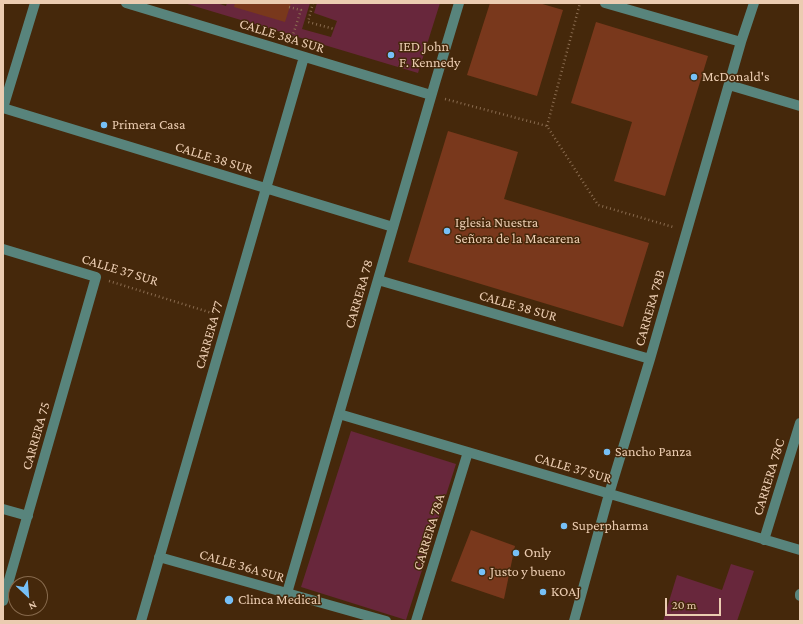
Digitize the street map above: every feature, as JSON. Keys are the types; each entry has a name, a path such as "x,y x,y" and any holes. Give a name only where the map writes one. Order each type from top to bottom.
{"street":[{"path":"3,108 35,3"},
{"name":"CALLE 38A SUR","path":"126,3 431,95"},
{"name":"CARRERA 78","path":"287,593 459,3"},
{"path":"605,3 741,42"},
{"name":"CARRERA 78B","path":"574,621 609,494 650,359 741,42 754,3"},
{"name":"CARRERA 77","path":"141,621 304,57"},
{"path":"729,85 800,106"},
{"name":"CALLE 38 SUR","path":"3,108 393,227"},
{"name":"CALLE 37 SUR","path":"3,249 96,277"},
{"name":"CARRERA 75","path":"3,602 96,277"},
{"name":"CALLE 38 SUR","path":"378,280 650,359"},
{"name":"CALLE 37 SUR","path":"339,414 800,550"},
{"name":"CARRERA 78C","path":"764,540 800,423"},
{"name":"CARRERA 78A","path":"416,621 468,452"},
{"path":"3,509 28,516"},
{"name":"CALLE 36A SUR","path":"159,557 386,621"}],"path":[{"path":"313,3 308,22 334,29"},
{"path":"547,126 580,3"},
{"path":"289,7 301,10 291,40"},
{"path":"431,95 547,126 598,205 673,227"},
{"name":"CALLE 37 SUR","path":"96,277 229,318"}],"shaded area":[{"name":"IED John F. Kennedy","path":"184,3 217,3 226,6 227,3 310,3 302,29 331,37 337,21 314,13 317,3 440,3 418,73"},
{"path":"351,431 456,464 406,620 301,587"},
{"path":"731,564 754,571 737,621 663,621 677,575 722,590"}],"building":[{"path":"235,3 291,3 285,22 234,7"},
{"path":"490,3 539,3 563,10 537,96 467,75"},
{"path":"596,22 708,56 665,196 614,181 632,122 571,103"},
{"path":"448,131 518,152 504,199 649,243 623,327 408,262"},
{"name":"Justo y bueno","path":"471,530 515,546 504,599 451,581"}],"place":[{"name":"IED John F. Kennedy","path":"391,55"},
{"name":"McDonald's","path":"694,77"},
{"name":"Primera Casa","path":"104,125"},
{"name":"Iglesia Nuestra Señora de la Macarena","path":"447,231"},
{"name":"Sancho Panza","path":"607,452"},
{"name":"Superpharma","path":"564,526"},
{"name":"Only","path":"516,553"},
{"name":"Justo y bueno","path":"482,572"},
{"name":"KOAJ","path":"543,592"},
{"name":"Clinca Medical","path":"229,600"}]}
